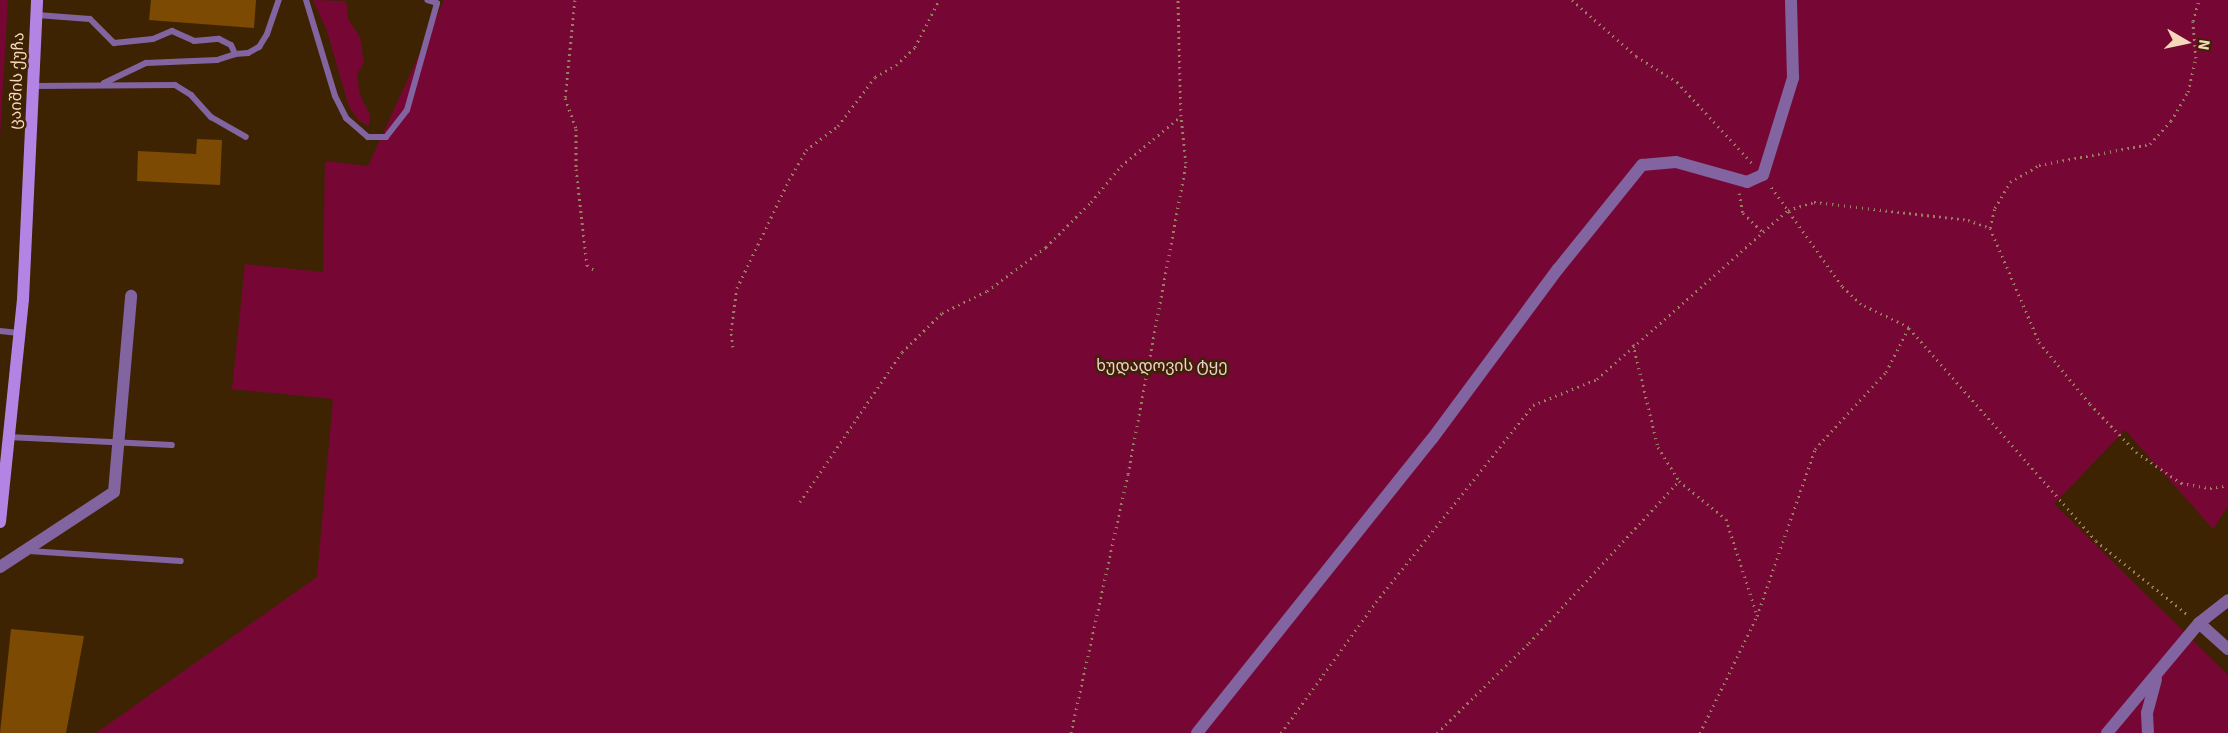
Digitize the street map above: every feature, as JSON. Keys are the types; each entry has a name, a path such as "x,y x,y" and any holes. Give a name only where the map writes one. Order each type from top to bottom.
{"street":[{"name":"ცაიშის ქუჩა","path":"0,522 19,333 37,0"},
{"path":"1197,733 1432,439 1558,269 1641,165 1676,162 1747,182 1763,176 1793,78 1791,0"},
{"path":"0,567 114,492 131,296"},
{"path":"2107,733 2199,623 2228,600"},
{"path":"2199,623 2228,649"},
{"path":"2148,733 2146,713 2158,672"}],"lane":[{"path":"104,84 146,63 217,60 248,53 259,47 279,0"},
{"path":"306,0 335,96 346,118 368,137 386,137 407,110 437,1 427,0"},
{"path":"37,15 90,19 114,43 153,39 172,32 194,41 219,39 231,45 236,54"},
{"path":"34,86 175,85 191,95 211,117 246,137"},
{"path":"0,331 19,333"},
{"path":"8,437 172,445"},
{"path":"25,551 181,561"}],"path":[{"path":"575,0 565,98 576,129 576,169 586,265 596,271"},
{"path":"733,347 736,288 800,160 806,150 838,126 875,77 896,65 915,47 939,0"},
{"path":"1071,733 1174,243 1186,163 1181,116 1178,0"},
{"path":"1572,0 1636,56 1677,82 1763,176 1842,286 1861,304 1909,327 2096,541 2199,623"},
{"path":"2199,0 2193,21 2196,58 2188,92 2171,121 2150,144 2039,165 2010,182 1995,208 1990,228 2039,342 2090,404 2136,452 2181,483 2210,488 2228,485"},
{"path":"800,502 902,352 942,313 987,291 1046,247 1091,202 1121,166 1181,116"},
{"path":"1747,182 1739,192 1743,213 1764,233"},
{"path":"1281,733 1376,602 1533,405 1597,380 1633,344 1713,280 1788,210 1814,202 1968,220 1990,228"},
{"path":"1700,733 1757,616 1815,449 1886,372 1909,327"},
{"path":"1633,344 1658,447 1679,481 1726,519 1757,616"},
{"path":"1437,733 1529,643 1679,481"}],"green space":[{"path":"0,0 8,0 0,137"},
{"path":"313,0 346,1 348,19 360,37 364,63 357,74 360,95 370,115 369,126 359,121 349,107 327,31"},
{"name":"ხუდადოვის ტყე","path":"444,0 2228,0 2228,506 2213,529 2125,430 2054,504 2228,675 2228,733 96,733 317,577 333,399 232,389 245,264 323,272 325,161 368,166"}],"building":[{"path":"151,0 256,0 254,28 149,20"},
{"path":"197,139 222,140 220,185 137,181 138,151 196,154"},
{"path":"11,629 84,636 66,733 0,733"}]}
